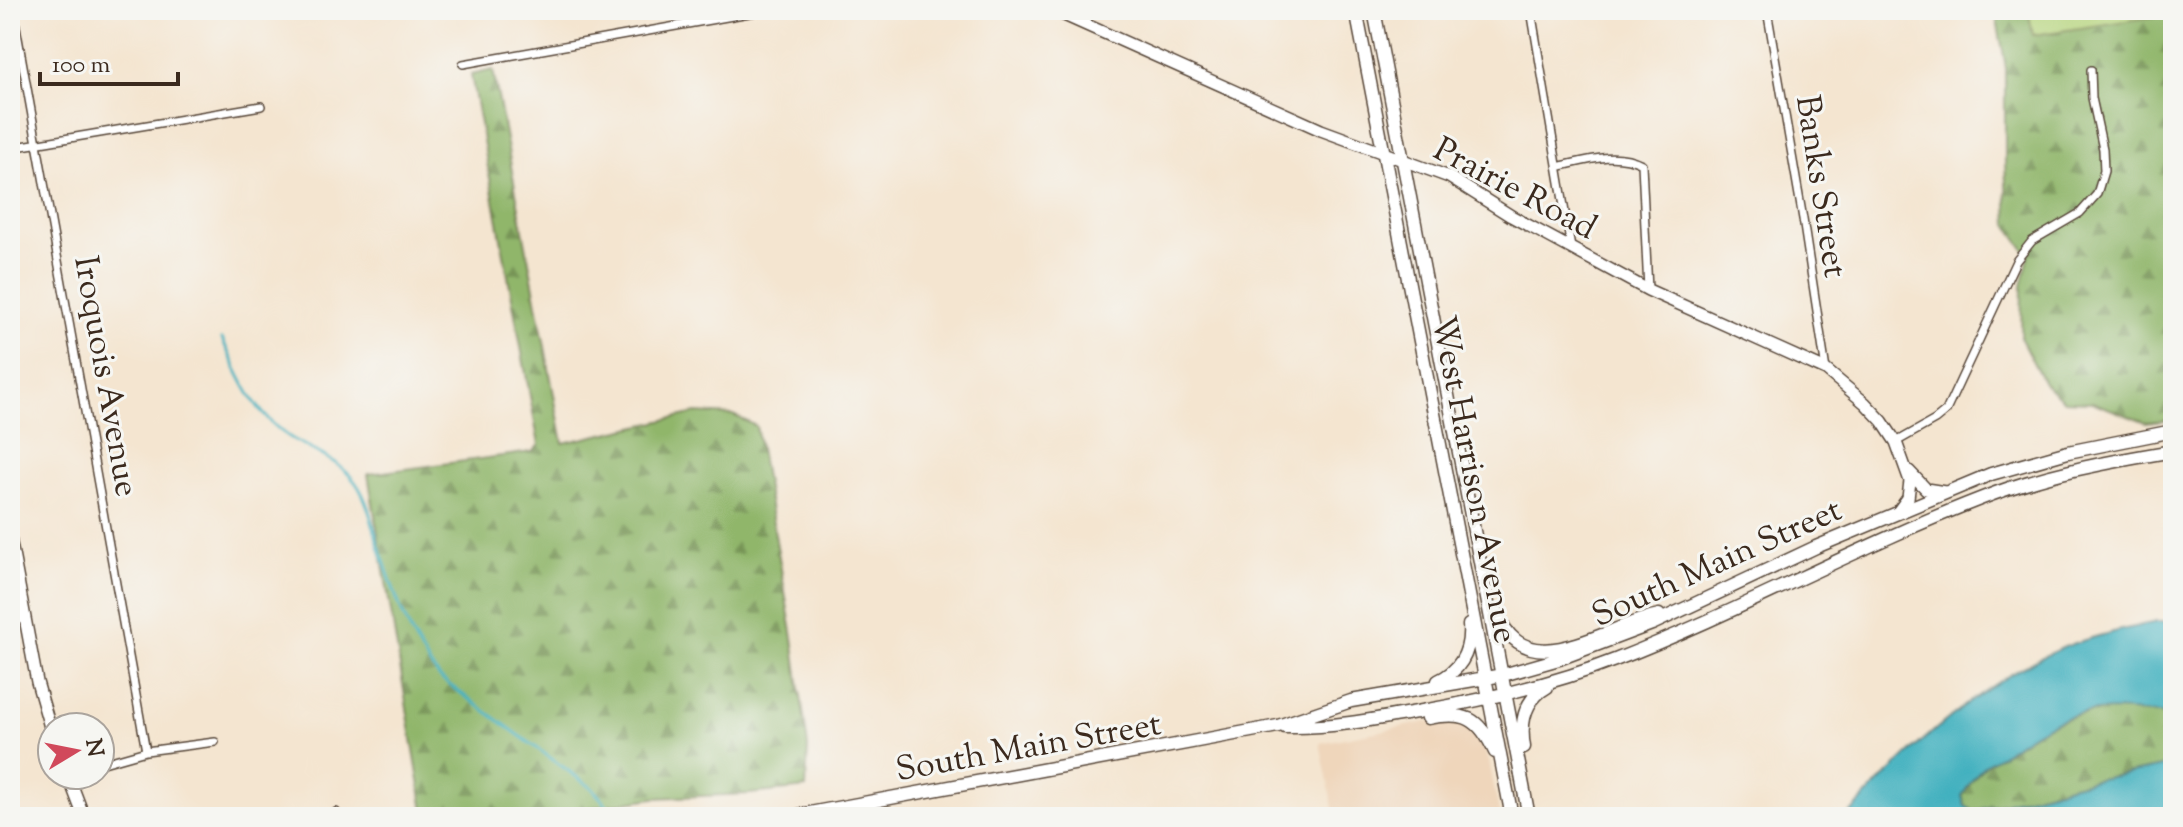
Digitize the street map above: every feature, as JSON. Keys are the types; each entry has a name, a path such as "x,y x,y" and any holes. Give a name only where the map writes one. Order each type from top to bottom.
{"main road":[{"name":"West Harrison Avenue","path":"1356,10 1512,817"},
{"name":"West Harrison Avenue","path":"1374,10 1529,817"},
{"name":"South Main Street","path":"788,817 1278,726 1328,707 1503,675 1606,642 1682,610 1770,567 1991,474 2068,452 2173,431"},
{"name":"South Main Street","path":"1278,726 1314,728 1355,723 1488,698 1562,678 1654,644 1989,495 2048,476 2173,451"},
{"path":"1416,690 1448,676 1457,668 1465,657 1470,638 1444,464"},
{"path":"1484,575 1504,630 1518,644 1535,650 1555,650 1637,620 1682,610"},
{"path":"1536,817 1523,743 1523,722 1534,697 1562,678"},
{"path":"1314,728 1343,732 1455,714 1465,716 1481,728 1490,742 1504,777"}],"street":[{"name":"Iroquois Avenue","path":"13,10 146,751"},
{"path":"463,64 766,10"},
{"name":"Prairie Road","path":"1054,10 1321,130 1449,177 1511,216 1648,290 1826,370 1882,421 1896,442 1908,471"},
{"path":"1531,10 1571,248"},
{"name":"Banks Street","path":"1767,10 1826,370"},
{"path":"1896,442 1946,411 2003,285 2032,241 2080,213 2097,194 2104,171 2103,149 2092,98 2091,70"},
{"path":"10,148 261,106"},
{"path":"1557,167 1608,157 1630,158 1642,164 1648,290"},
{"path":"1908,471 1926,489 1945,492"},
{"path":"1897,513 1908,498 1908,471"},
{"path":"10,538 45,711"},
{"path":"116,759 146,751 215,742"},
{"path":"74,791 84,817"}],"shaded area":[{"path":"1441,719 1463,724 1481,740 1489,761 1500,817 1335,817 1320,743"}],"green space":[{"path":"1995,10 2173,10 2173,420 2146,423 2092,402 2064,401 2044,383 2021,339 2022,286 2029,256 2008,225 2005,62"},
{"path":"2028,10 2173,10 2173,14 2033,35"},
{"path":"493,70 563,443 696,413 733,415 756,426 793,638 808,747 806,788 653,798 576,810 570,817 425,817 368,474 532,452 539,445 471,75"},
{"path":"2120,709 2173,716 2173,765 2089,781 1974,811 1965,806 1962,796 1981,769 2037,732 2075,715"}],"water":[{"path":"2156,622 2173,622 2173,716 2106,710 2069,717 2051,724 1987,764 1962,796 1965,806 1974,811 2089,781 2173,765 2173,817 1847,817 1921,742 1976,697 2005,678 2067,646"}],"waterway":[{"path":"222,339 249,394 267,418 291,438 339,466 357,485 369,510 404,615 429,664 440,678 592,788 617,817"}]}
